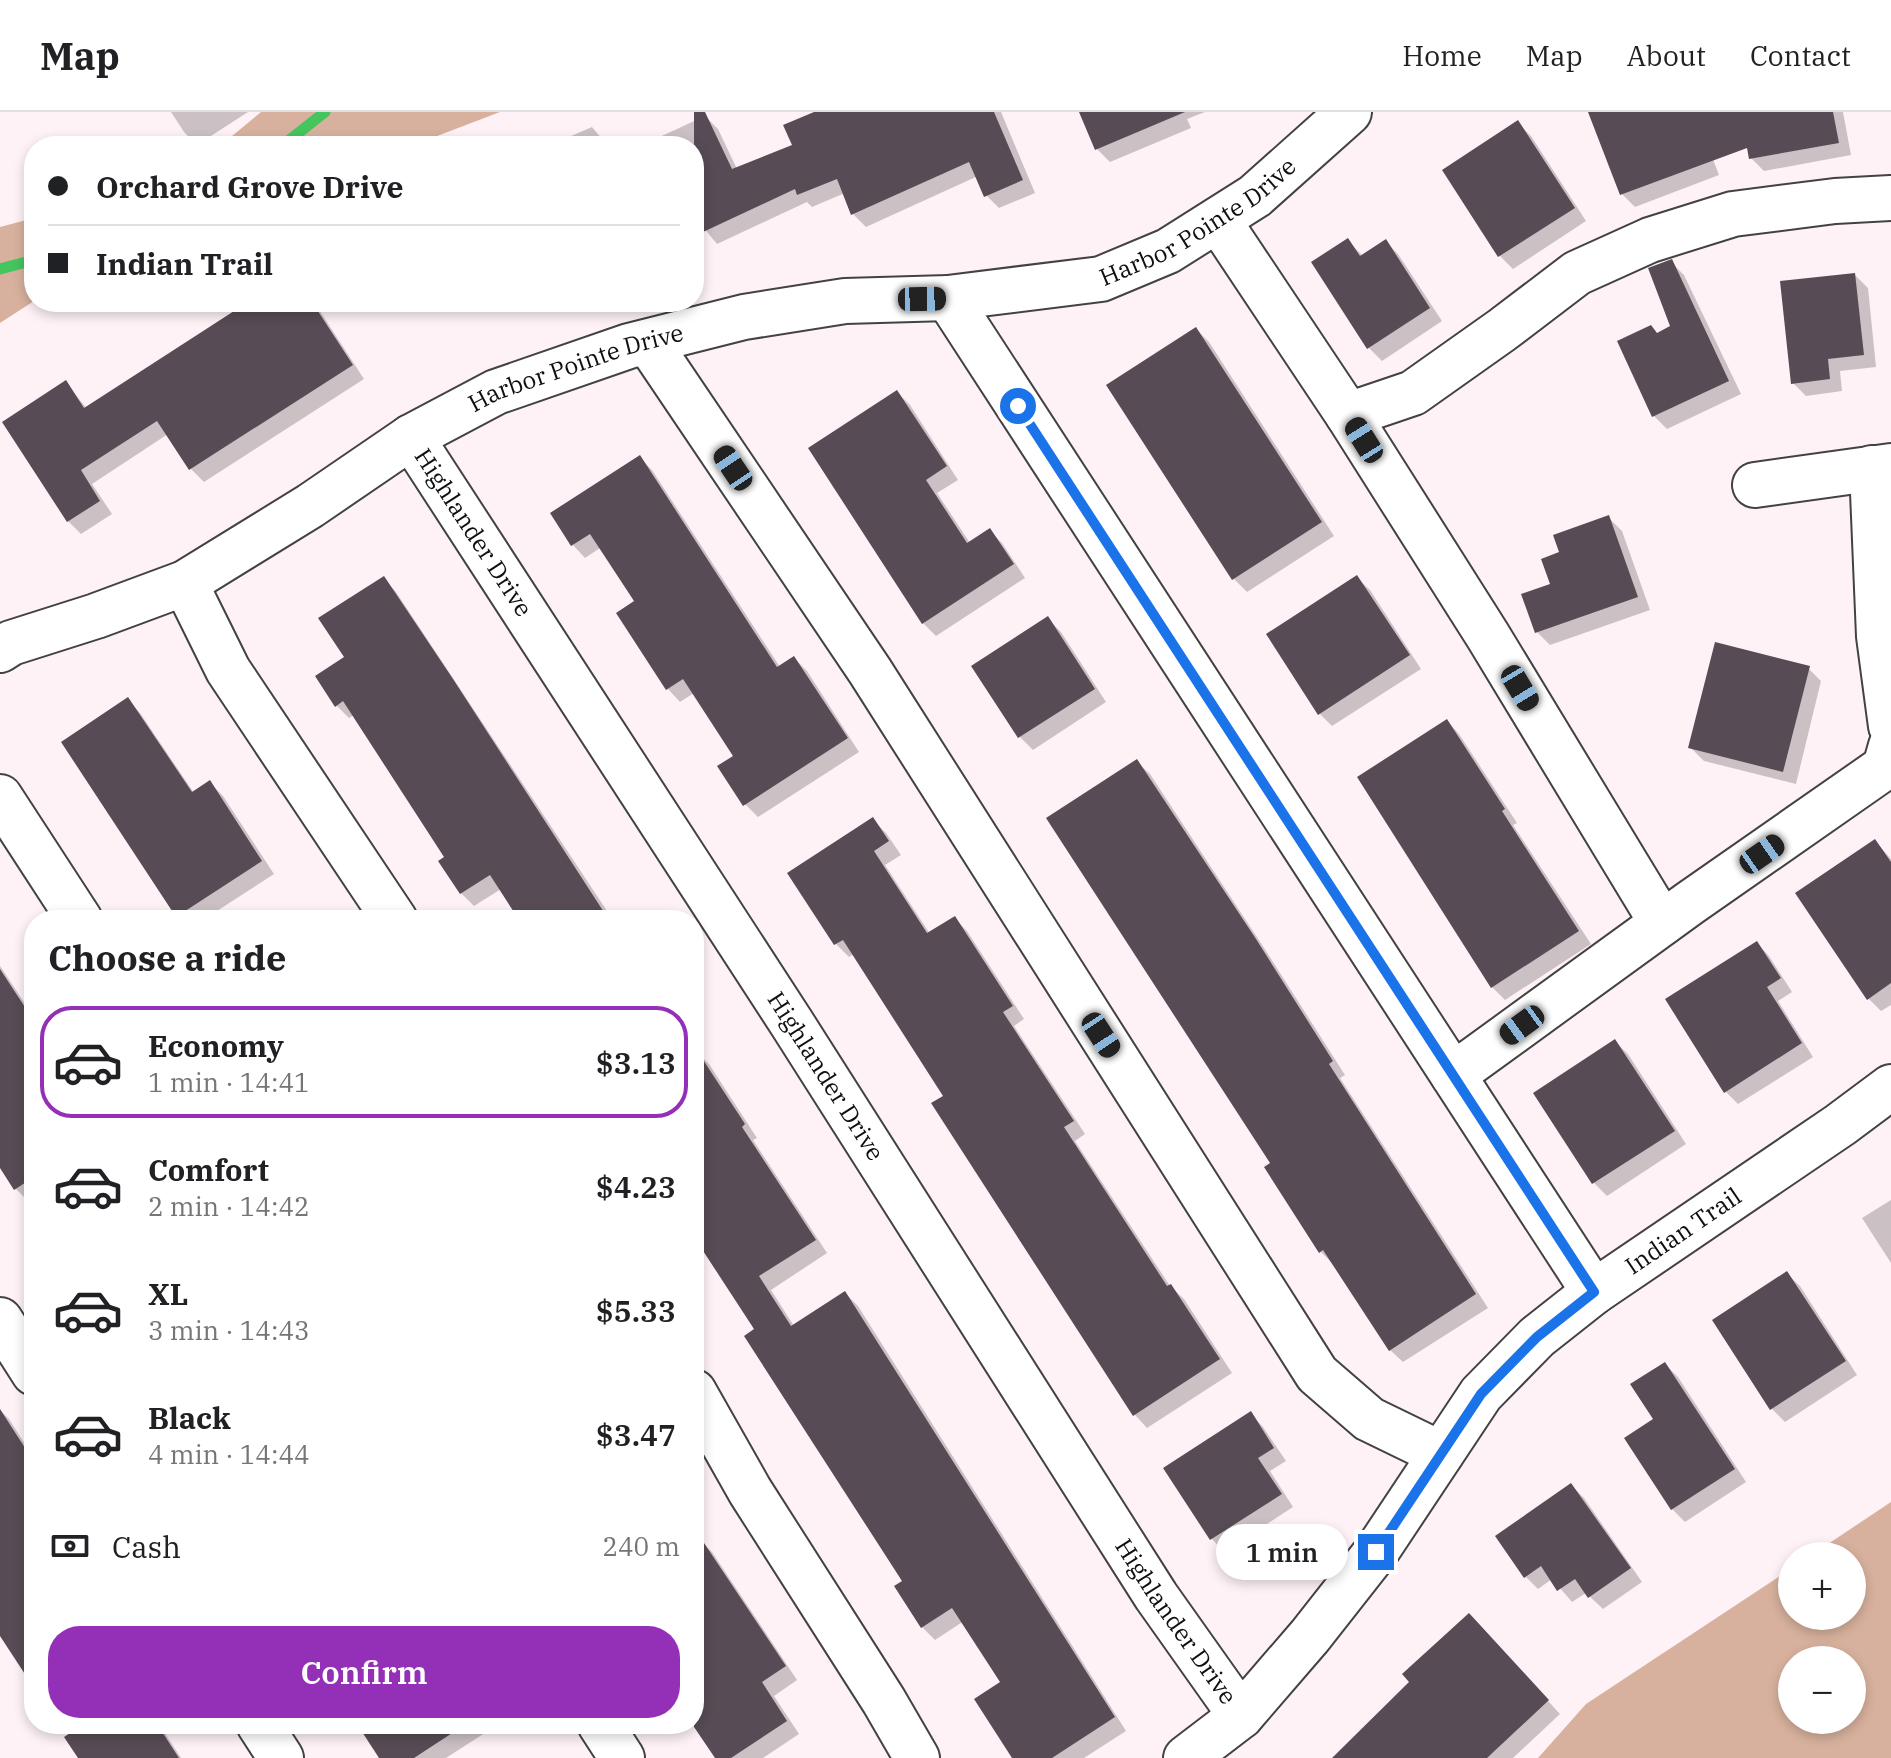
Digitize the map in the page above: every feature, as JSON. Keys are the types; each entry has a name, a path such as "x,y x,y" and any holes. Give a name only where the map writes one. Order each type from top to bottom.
{"street":[{"name":"Harbor Pointe Drive","path":"0,650 11,643 185,583 310,506 411,437 496,392 648,342 744,317 845,301 948,298 1101,279 1168,251 1255,196 1349,112"},
{"path":"1348,415 1413,393 1577,273 1650,240 1733,214 1835,201 1891,198"},
{"path":"1218,220 1348,415 1488,636 1662,923"},
{"path":"948,298 1594,1292"},
{"path":"648,342 870,671 1317,1374 1369,1419 1441,1454"},
{"name":"Highlander Drive","path":"411,437 782,1009 1156,1596 1241,1716"},
{"path":"1755,485 1881,467 1879,636 1891,726"},
{"path":"185,583 228,670 388,910"},
{"path":"1453,1075 1662,923 1885,767 1891,746"},
{"path":"0,797 73,910"},
{"name":"Indian Trail","path":"1186,1758 1241,1716 1310,1636 1376,1552 1481,1394 1537,1337 1594,1292 1891,1087"},
{"path":"0,1320 24,1357"},
{"path":"704,1410 750,1491 917,1758"},
{"path":"265,1734 281,1758"},
{"path":"606,1734 622,1758"}],"shaded area":[{"path":"261,112 500,112 437,136 232,136"},
{"path":"24,221 24,307 0,323 0,227"},
{"path":"1891,1502 1891,1758 1538,1758 1586,1704 1778,1577 1778,1630 1866,1630 1866,1542 1831,1542"}],"building":[{"path":"694,112 705,112 732,169 792,145 783,125 814,112 994,112 1023,180 984,197 969,162 851,215 837,179 797,195 795,189 704,232 704,136 694,136"},
{"path":"1079,112 1185,112 1095,150"},
{"path":"1588,112 1833,112 1839,143 1749,159 1747,148 1620,195"},
{"path":"1518,120 1575,208 1498,257 1442,170"},
{"path":"1348,238 1360,256 1386,239 1430,308 1367,349 1311,262"},
{"path":"1672,259 1729,381 1652,417 1617,341 1651,325 1657,333 1670,326 1648,268"},
{"path":"1855,273 1864,355 1828,359 1830,379 1791,384 1780,281"},
{"path":"233,312 319,312 353,365 189,470 157,421 81,470 100,501 67,522 2,422 66,380 84,408"},
{"path":"1196,327 1322,522 1232,580 1106,385"},
{"path":"897,390 947,466 926,480 967,543 990,528 1014,564 922,624 808,448"},
{"path":"640,455 777,667 794,656 848,738 743,806 717,766 733,756 683,679 666,690 616,613 634,601 590,534 571,546 550,513"},
{"path":"1609,515 1638,597 1535,633 1521,594 1550,584 1541,559 1559,552 1553,535"},
{"path":"1357,575 1410,655 1318,715 1266,634"},
{"path":"384,576 603,910 513,910 490,875 460,894 438,861 444,857 343,701 335,707 315,676 344,657 318,618"},
{"path":"1048,616 1095,689 1018,738 971,666"},
{"path":"1715,642 1810,666 1783,772 1688,748"},
{"path":"128,697 192,792 210,780 262,861 187,910 171,910 61,742"},
{"path":"1447,719 1579,931 1491,988 1357,777"},
{"path":"1137,759 1256,939 1333,1061 1329,1064 1476,1294 1389,1351 1323,1250 1319,1253 1264,1167 1270,1163 1046,818"},
{"path":"873,817 889,841 874,851 927,933 955,916 1013,1006 1003,1012 1074,1121 1064,1127 1167,1286 1171,1284 1220,1359 1133,1416 931,1103 943,1096 843,940 834,945 787,873"},
{"path":"1875,839 1891,862 1891,983 1867,1000 1795,893"},
{"path":"1757,941 1781,978 1767,987 1802,1043 1724,1093 1665,999"},
{"path":"0,969 24,1006 24,1184 14,1190 0,1168"},
{"path":"1615,1039 1675,1131 1592,1184 1533,1093"},
{"path":"704,1061 745,1124 742,1127 816,1240 759,1276 791,1326 845,1291 1115,1717 1052,1758 1012,1758 974,1699 1000,1682 952,1608 921,1628 894,1586 902,1581 744,1336 754,1329 704,1252"},
{"path":"1787,1271 1846,1361 1770,1410 1712,1320"},
{"path":"1665,1362 1735,1469 1671,1510 1624,1438 1653,1419 1630,1384"},
{"path":"0,1409 24,1446 24,1673 0,1636"},
{"path":"1251,1411 1274,1448 1258,1458 1282,1494 1210,1540 1163,1468"},
{"path":"1571,1483 1631,1568 1588,1598 1575,1579 1557,1591 1541,1566 1524,1578 1495,1536"},
{"path":"704,1543 786,1666 762,1682 787,1721 731,1758 715,1758 699,1734 704,1734"},
{"path":"1469,1613 1549,1700 1487,1758 1332,1758 1409,1682 1402,1674"},
{"path":"69,1734 163,1734 179,1758 78,1758 64,1737"},
{"path":"363,1734 451,1734 414,1758 379,1758"}],"waterway":[{"path":"295,136 325,112"},
{"path":"0,269 24,263"}],"route":[{"path":"1018,406 1594,1292 1537,1337 1481,1394 1376,1552"}]}
